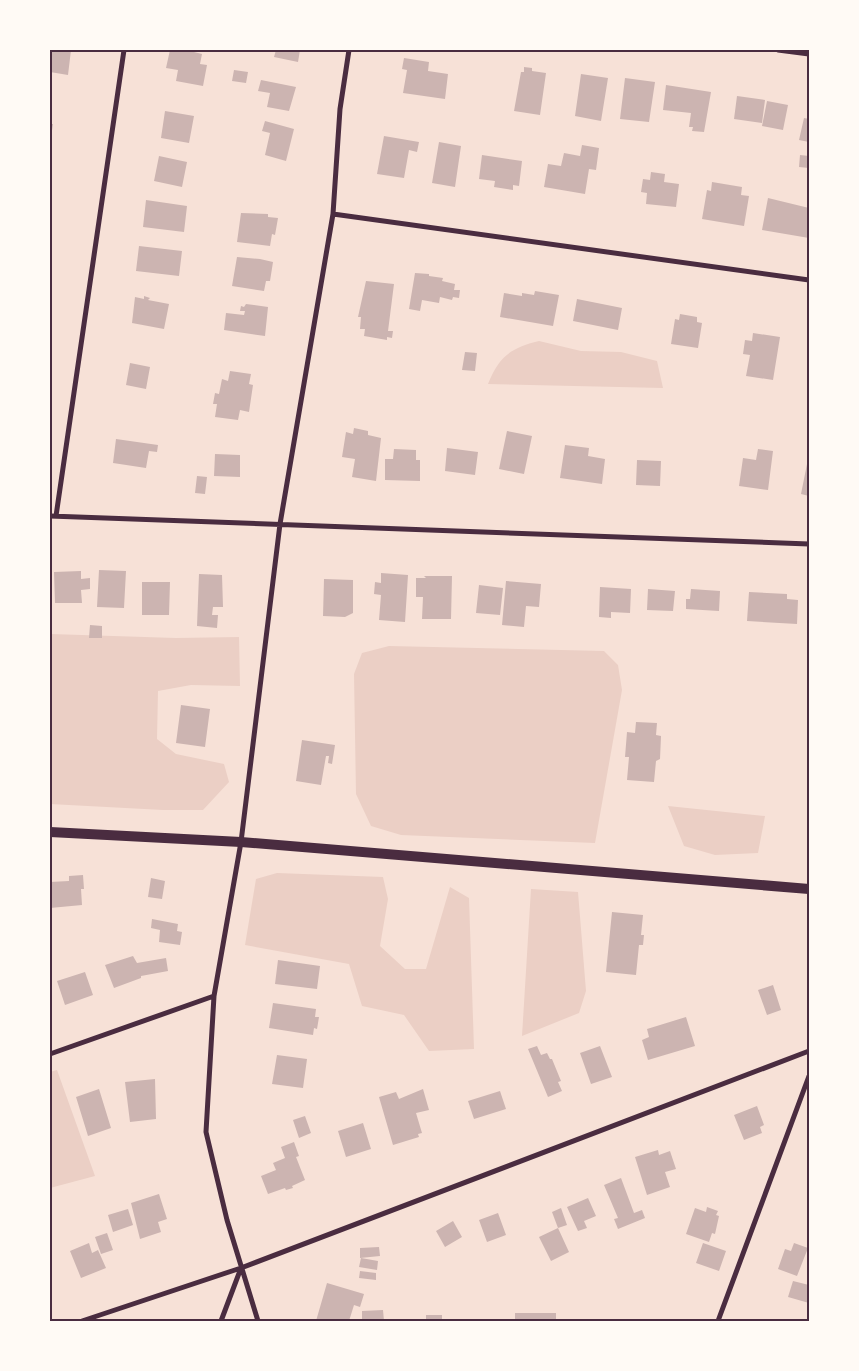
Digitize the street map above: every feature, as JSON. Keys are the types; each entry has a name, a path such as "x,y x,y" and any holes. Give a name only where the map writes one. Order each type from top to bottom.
{"main road":[{"path":"50,832 241,842 809,889"}],"street":[{"path":"124,50 53,516 809,544"},
{"path":"258,1321 241,1268 206,1132 214,996 241,842 280,524 333,214 340,109 349,50"},
{"path":"778,50 809,54"},
{"path":"333,214 809,280"},
{"path":"50,1054 214,996"},
{"path":"82,1321 241,1268 809,1051"},
{"path":"718,1321 809,1076"},
{"path":"221,1321 241,1268"}],"shaded area":[{"path":"539,341 581,351 621,352 657,361 663,388 488,384 501,360 520,347"},
{"path":"50,634 176,638 239,637 240,686 191,685 158,691 157,739 176,754 224,764 229,782 203,810 163,810 50,804"},
{"path":"389,646 604,651 618,665 622,690 595,843 401,835 371,826 356,794 354,674 362,653"},
{"path":"668,806 765,816 758,853 715,855 684,846"},
{"path":"277,873 383,877 388,899 380,946 405,969 426,969 450,887 469,898 474,1049 429,1051 404,1015 362,1006 349,964 245,945 256,879"},
{"path":"531,889 578,892 586,991 579,1013 522,1036"},
{"path":"57,1070 95,1176 50,1188 50,1072"}],"building":[{"path":"50,50 71,50 68,75 50,72"},
{"path":"170,50 194,50 194,52 202,54 200,64 207,65 203,86 176,81 178,70 166,68"},
{"path":"276,50 300,50 298,62 274,57"},
{"path":"404,58 429,62 428,71 448,74 445,99 403,93 407,70 402,69"},
{"path":"524,67 532,68 532,71 546,73 540,115 514,111 521,72 524,72"},
{"path":"234,70 248,72 246,83 232,81"},
{"path":"581,74 608,78 601,121 575,116"},
{"path":"625,78 655,82 649,122 620,119"},
{"path":"261,80 296,87 289,111 267,107 270,93 258,91"},
{"path":"666,85 711,92 704,132 692,131 693,127 689,127 691,113 663,110"},
{"path":"737,96 765,100 762,123 734,119"},
{"path":"767,101 788,105 783,130 762,126"},
{"path":"165,111 194,116 189,143 161,138"},
{"path":"804,118 809,119 809,142 799,140"},
{"path":"265,121 294,129 286,161 265,155 270,133 262,131"},
{"path":"50,124 53,124 51,137 50,137"},
{"path":"384,136 419,142 417,152 409,150 404,178 377,174"},
{"path":"439,142 461,146 455,187 432,183"},
{"path":"582,145 599,148 596,170 589,169 585,194 544,187 548,164 561,166 564,153 580,156"},
{"path":"482,155 522,161 519,186 513,185 513,190 494,187 495,181 479,179"},
{"path":"800,155 809,156 809,168 799,167"},
{"path":"159,156 187,162 182,187 154,181"},
{"path":"651,172 665,174 664,182 679,184 676,207 646,204 647,193 641,192 643,179 650,180"},
{"path":"712,182 742,187 741,195 749,196 744,226 702,219 707,190 711,191"},
{"path":"768,198 809,208 809,238 762,230"},
{"path":"146,200 187,206 184,232 143,227"},
{"path":"241,213 268,214 268,217 278,218 275,235 272,234 270,246 237,242"},
{"path":"139,246 182,251 179,276 136,271"},
{"path":"237,257 273,262 270,281 266,281 264,291 232,286"},
{"path":"415,273 429,274 429,276 443,278 442,281 455,284 454,290 460,290 459,298 453,297 452,300 440,297 439,303 422,300 420,311 409,309"},
{"path":"366,281 394,284 388,331 393,331 392,338 387,337 387,340 364,336 365,329 360,329 361,317 358,317"},
{"path":"535,291 559,295 553,326 500,317 504,293 522,296 522,293 534,295"},
{"path":"144,296 150,298 148,300 169,304 164,329 132,323 135,297 144,299"},
{"path":"577,299 622,308 618,330 573,321"},
{"path":"246,304 268,307 265,336 224,330 226,313 244,315 245,311 240,311 241,306 244,307"},
{"path":"680,314 697,317 697,322 702,323 698,348 671,344 675,319 679,320"},
{"path":"753,333 780,337 773,380 746,376 750,355 743,354 745,340 752,341"},
{"path":"465,352 477,353 475,371 462,370"},
{"path":"130,363 150,367 146,389 126,385"},
{"path":"230,371 251,374 249,384 253,385 249,412 240,410 238,420 215,417 217,404 213,404 215,393 219,394 222,379 228,381"},
{"path":"354,428 368,431 368,435 381,438 376,481 352,477 355,459 342,457 346,432 353,434"},
{"path":"507,431 532,436 524,474 499,469"},
{"path":"116,439 158,445 157,452 149,451 146,468 113,463"},
{"path":"565,445 589,448 588,456 605,459 602,484 560,478"},
{"path":"447,448 478,452 475,475 445,471"},
{"path":"394,449 416,450 416,460 420,460 420,481 385,480 385,459 393,459"},
{"path":"758,449 773,451 768,490 739,486 743,458 756,460"},
{"path":"215,454 240,455 240,477 214,476"},
{"path":"637,460 661,461 660,486 636,485"},
{"path":"807,464 809,465 809,496 801,494"},
{"path":"197,476 207,477 205,494 195,493"},
{"path":"99,570 126,571 124,608 97,607"},
{"path":"81,571 81,579 90,578 90,589 81,590 82,603 55,603 54,572"},
{"path":"381,573 408,575 405,622 379,620 381,595 374,594 375,582 381,583"},
{"path":"199,574 222,575 223,607 213,607 212,615 218,615 217,628 197,626"},
{"path":"424,576 452,576 451,619 422,619 423,597 416,597 416,578 426,578"},
{"path":"324,579 353,580 353,613 345,617 323,616"},
{"path":"506,581 541,584 539,607 526,606 524,627 502,625"},
{"path":"142,582 170,582 169,615 142,615"},
{"path":"479,585 503,588 500,615 476,613"},
{"path":"600,587 631,589 630,613 611,612 611,618 599,617"},
{"path":"648,589 675,591 673,611 647,610"},
{"path":"691,589 720,591 719,611 686,609 686,599 690,599"},
{"path":"749,592 787,594 787,599 798,600 797,624 747,621"},
{"path":"90,625 102,626 102,638 89,638"},
{"path":"181,705 210,709 205,747 176,743"},
{"path":"636,722 657,723 656,735 661,736 660,759 656,761 654,782 627,780 629,757 625,757 627,732 635,733"},
{"path":"302,740 335,745 332,764 328,763 329,756 326,756 321,785 296,781"},
{"path":"83,875 84,889 81,889 82,905 50,908 50,882 69,881 69,876"},
{"path":"151,878 165,881 162,899 148,897"},
{"path":"612,912 643,915 641,935 644,935 643,945 639,945 636,975 606,972"},
{"path":"152,919 178,924 177,931 182,932 180,945 159,942 160,930 151,928"},
{"path":"133,956 137,963 166,958 168,971 141,976 141,978 114,988 105,965"},
{"path":"278,960 320,966 317,989 275,984"},
{"path":"85,972 93,995 65,1005 57,981"},
{"path":"773,985 781,1010 767,1015 758,990"},
{"path":"273,1003 316,1009 315,1017 319,1017 317,1029 314,1028 313,1035 269,1028"},
{"path":"686,1017 695,1046 648,1060 642,1040 649,1037 647,1029"},
{"path":"537,1046 541,1055 547,1053 550,1059 552,1059 561,1081 558,1082 562,1091 548,1097 528,1049"},
{"path":"600,1046 612,1077 591,1084 580,1053"},
{"path":"277,1055 307,1059 303,1088 272,1084"},
{"path":"155,1079 156,1119 130,1122 125,1082"},
{"path":"99,1089 111,1128 88,1136 76,1097"},
{"path":"423,1089 429,1110 416,1113 422,1133 418,1134 419,1137 393,1145 379,1097 396,1092 399,1099"},
{"path":"500,1091 506,1109 474,1119 468,1101"},
{"path":"757,1106 764,1125 760,1127 762,1133 744,1140 734,1115"},
{"path":"305,1116 311,1133 299,1138 293,1120"},
{"path":"363,1123 371,1149 346,1157 338,1131"},
{"path":"294,1142 299,1156 296,1157 305,1180 292,1186 293,1188 286,1190 285,1188 268,1194 261,1176 276,1170 273,1163 285,1158 281,1147"},
{"path":"658,1150 659,1155 670,1151 676,1169 665,1172 670,1187 647,1195 635,1157"},
{"path":"621,1178 634,1213 642,1210 645,1218 618,1229 614,1219 618,1218 604,1185"},
{"path":"159,1194 167,1219 158,1222 161,1232 140,1239 131,1203"},
{"path":"588,1198 596,1216 584,1221 587,1228 578,1231 567,1207"},
{"path":"707,1207 718,1211 716,1215 719,1216 715,1234 712,1233 709,1242 686,1234 695,1208 706,1212"},
{"path":"561,1208 567,1225 558,1228 552,1212"},
{"path":"128,1209 133,1225 113,1232 108,1215"},
{"path":"498,1213 506,1235 487,1242 479,1220"},
{"path":"453,1221 462,1237 445,1247 436,1231"},
{"path":"558,1228 569,1252 551,1261 539,1237"},
{"path":"107,1233 113,1250 101,1254 95,1237"},
{"path":"89,1243 92,1253 98,1250 106,1268 81,1278 70,1251"},
{"path":"703,1243 726,1251 719,1271 696,1263"},
{"path":"794,1243 808,1248 797,1276 778,1269 785,1249 791,1251"},
{"path":"379,1247 380,1256 360,1258 360,1248"},
{"path":"361,1258 378,1261 377,1270 359,1267"},
{"path":"360,1271 376,1273 376,1280 359,1278"},
{"path":"793,1281 809,1285 809,1303 788,1297"},
{"path":"327,1283 364,1294 360,1307 354,1305 349,1321 316,1321"},
{"path":"383,1310 384,1321 362,1321 362,1311"},
{"path":"515,1313 556,1313 556,1321 515,1321"},
{"path":"426,1315 442,1315 442,1321 426,1321"},
{"path":"420,1319 420,1321 404,1321 404,1320"}]}
